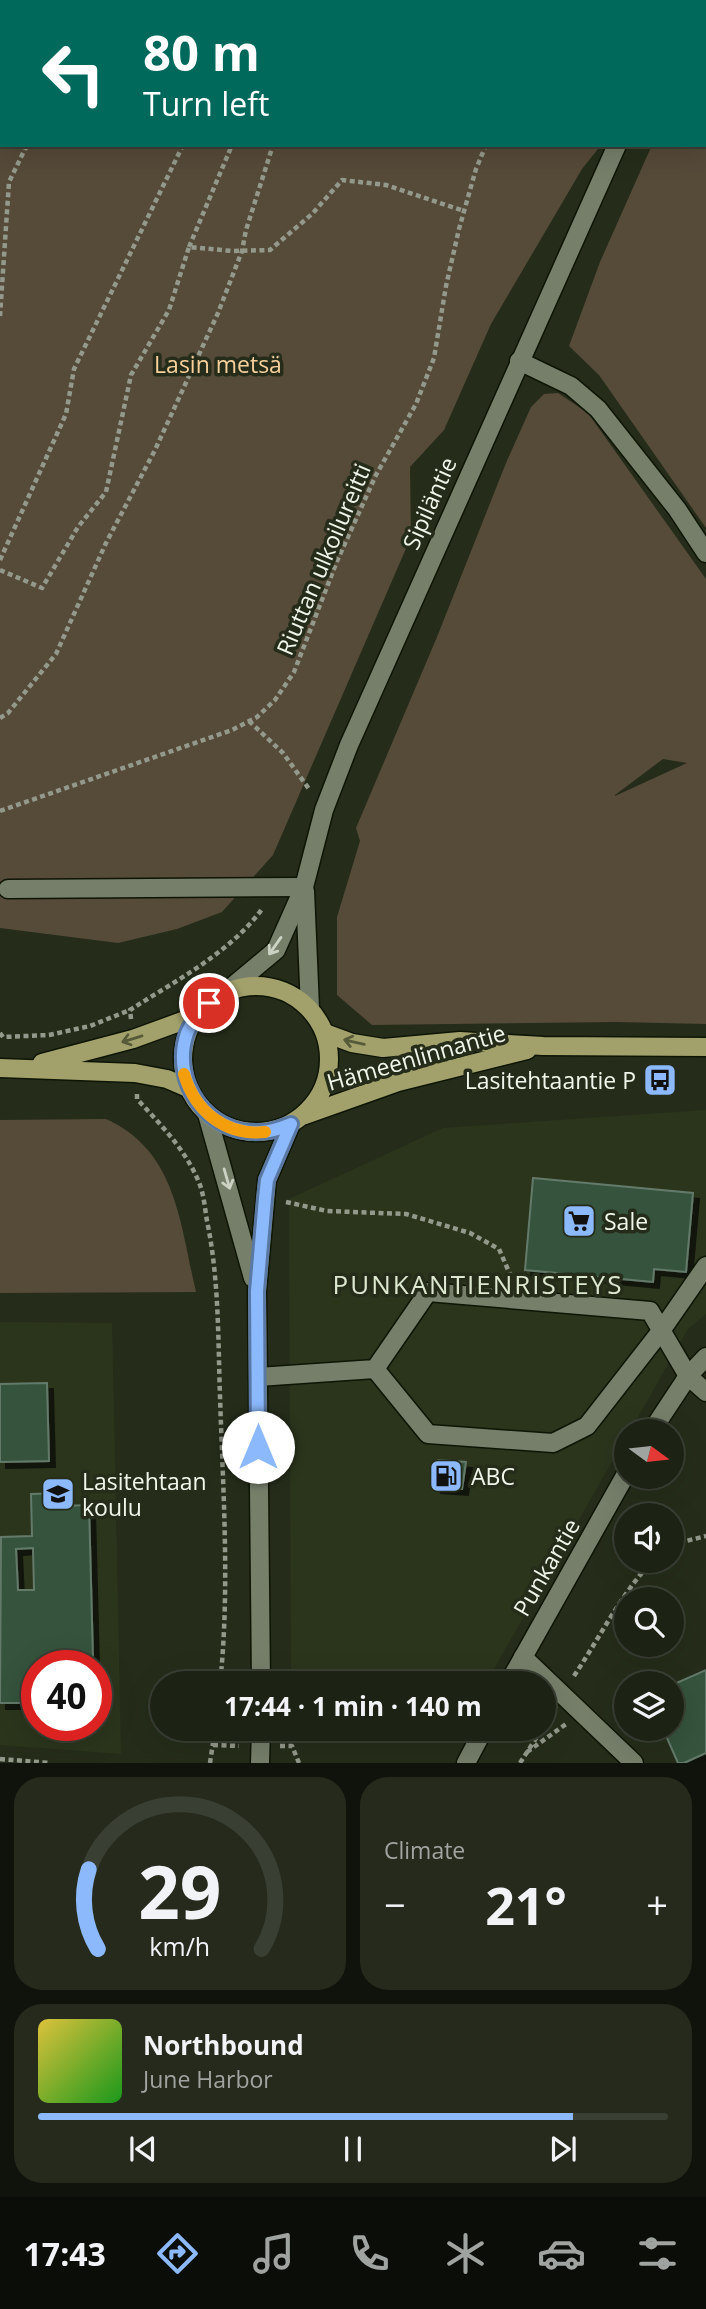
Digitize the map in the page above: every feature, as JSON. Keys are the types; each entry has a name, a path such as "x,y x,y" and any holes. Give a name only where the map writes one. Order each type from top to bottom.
{"main road":[{"path":"242,986 268,986 282,990 310,1008 325,1033 329,1059 325,1084 315,1102 297,1120 274,1130 249,1132 228,1127 207,1114 188,1088 183,1070 184,1046 196,1016 227,991 242,986"},
{"path":"25,1067 133,1040 196,1016"},
{"name":"Hämeenlinnantie","path":"325,1033 352,1043 383,1048 460,1041 544,1046 706,1047"},
{"name":"Hämeenlinnantie","path":"297,1120 398,1082 544,1046"},
{"path":"0,1068 135,1073 167,1079 188,1088"}],"street":[{"name":"Sipiläntie","path":"227,991 276,950 304,887 324,810 349,745 616,147"},
{"path":"519,361 571,386 598,409 677,509 706,553"},
{"name":"Sipiläntie","path":"304,887 310,1008"},
{"path":"8,889 304,887"},
{"path":"207,1114 257,1291"},
{"path":"261,1671 257,1291 267,1180 297,1120"},
{"path":"375,1369 428,1434 553,1443 587,1426 661,1331 706,1266"},
{"path":"375,1369 428,1292 650,1311 688,1376 706,1392"},
{"path":"660,1419 688,1376 706,1357"},
{"path":"258,1377 375,1369"},
{"name":"Punkantie","path":"516,1671 618,1489"},
{"path":"523,1657 634,1763"},
{"path":"260,1763 261,1741"},
{"path":"466,1763 478,1741"}],"path":[{"path":"0,316 9,182 27,147"},
{"path":"0,560 66,414 74,369 182,147"},
{"path":"0,570 42,588 78,527 106,492 131,374 169,310 188,247 231,147"},
{"path":"0,718 8,713 56,654 106,544 155,450 218,313 242,251 272,147"},
{"name":"Riuttan ulkoilureitti","path":"0,811 221,734 249,721 275,700 294,673 337,561 376,475 416,404 434,358 446,286 464,211 485,147"},
{"path":"188,247 270,250 312,214 342,180 386,184 464,211"},
{"path":"249,721 283,752 324,810"},
{"path":"1,1035 49,1035 90,1026 130,1010 222,948 254,919 277,888"},
{"path":"130,1010 133,1040"},
{"path":"135,1073 137,1099 184,1153 200,1186 211,1240 218,1308 224,1533 225,1638 221,1671"},
{"path":"265,1198 327,1211 406,1214 470,1233 499,1249 522,1300"},
{"path":"684,1542 706,1536"},
{"path":"578,1670 617,1605 641,1573"},
{"path":"527,1752 582,1713"},
{"path":"210,1763 214,1741"},
{"path":"520,1763 534,1741"},
{"path":"0,1759 50,1763"}],"shaded area":[{"path":"706,1110 706,1314 688,1329 637,1419 614,1419 614,1458 493,1671 291,1671 289,1199 443,1128"},
{"name":"Lasitehtaan koulu","path":"0,1322 112,1323 121,1754 0,1745"}],"green space":[{"name":"Lasin metsä","path":"0,147 599,147 582,169 491,324 444,430 410,467 411,537 273,855 222,912 177,929 118,943 0,928"},
{"path":"651,147 706,147 706,528 599,375 569,346 600,262"},
{"path":"558,393 588,413 706,579 706,1024 616,1022 372,1025 337,995 337,917 360,841 356,828 437,637 506,463 531,407 544,394","holes":["663,759 687,763 615,796"]},
{"path":"106,1119 130,1133 148,1150 161,1170 172,1192 179,1216 196,1292 0,1293 0,1120"}],"building":[{"path":"533,1178 693,1193 686,1272 654,1269 653,1282 525,1270"},
{"path":"47,1383 49,1461 0,1462 0,1384"},
{"path":"438,1460 466,1462 462,1489 435,1487"},
{"path":"62,1493 63,1506 89,1505 93,1650 21,1650 21,1703 0,1703 1,1537 32,1536 31,1494","holes":["33,1548 34,1590 18,1590 16,1549"]},
{"path":"706,1670 706,1753 678,1763 668,1741 684,1741 684,1680"}],"slow traffic":[{"path":"184,1074 196,1102 218,1122 237,1130 265,1132"}],"place":[{"name":"Lasitehtaantie P","path":"660,1080"},
{"name":"Sale","path":"579,1221"},
{"name":"ABC","path":"446,1476"},
{"name":"Lasitehtaan koulu","path":"58,1494"}],"district":[{"name":"PUNKANTIENRISTEYS","path":"478,1284"}],"route":[{"path":"209,1003 196,1016 184,1046 183,1070 188,1088 196,1102 218,1122 237,1130 260,1132 291,1124 267,1180 265,1198 257,1291 258,1447"}]}
